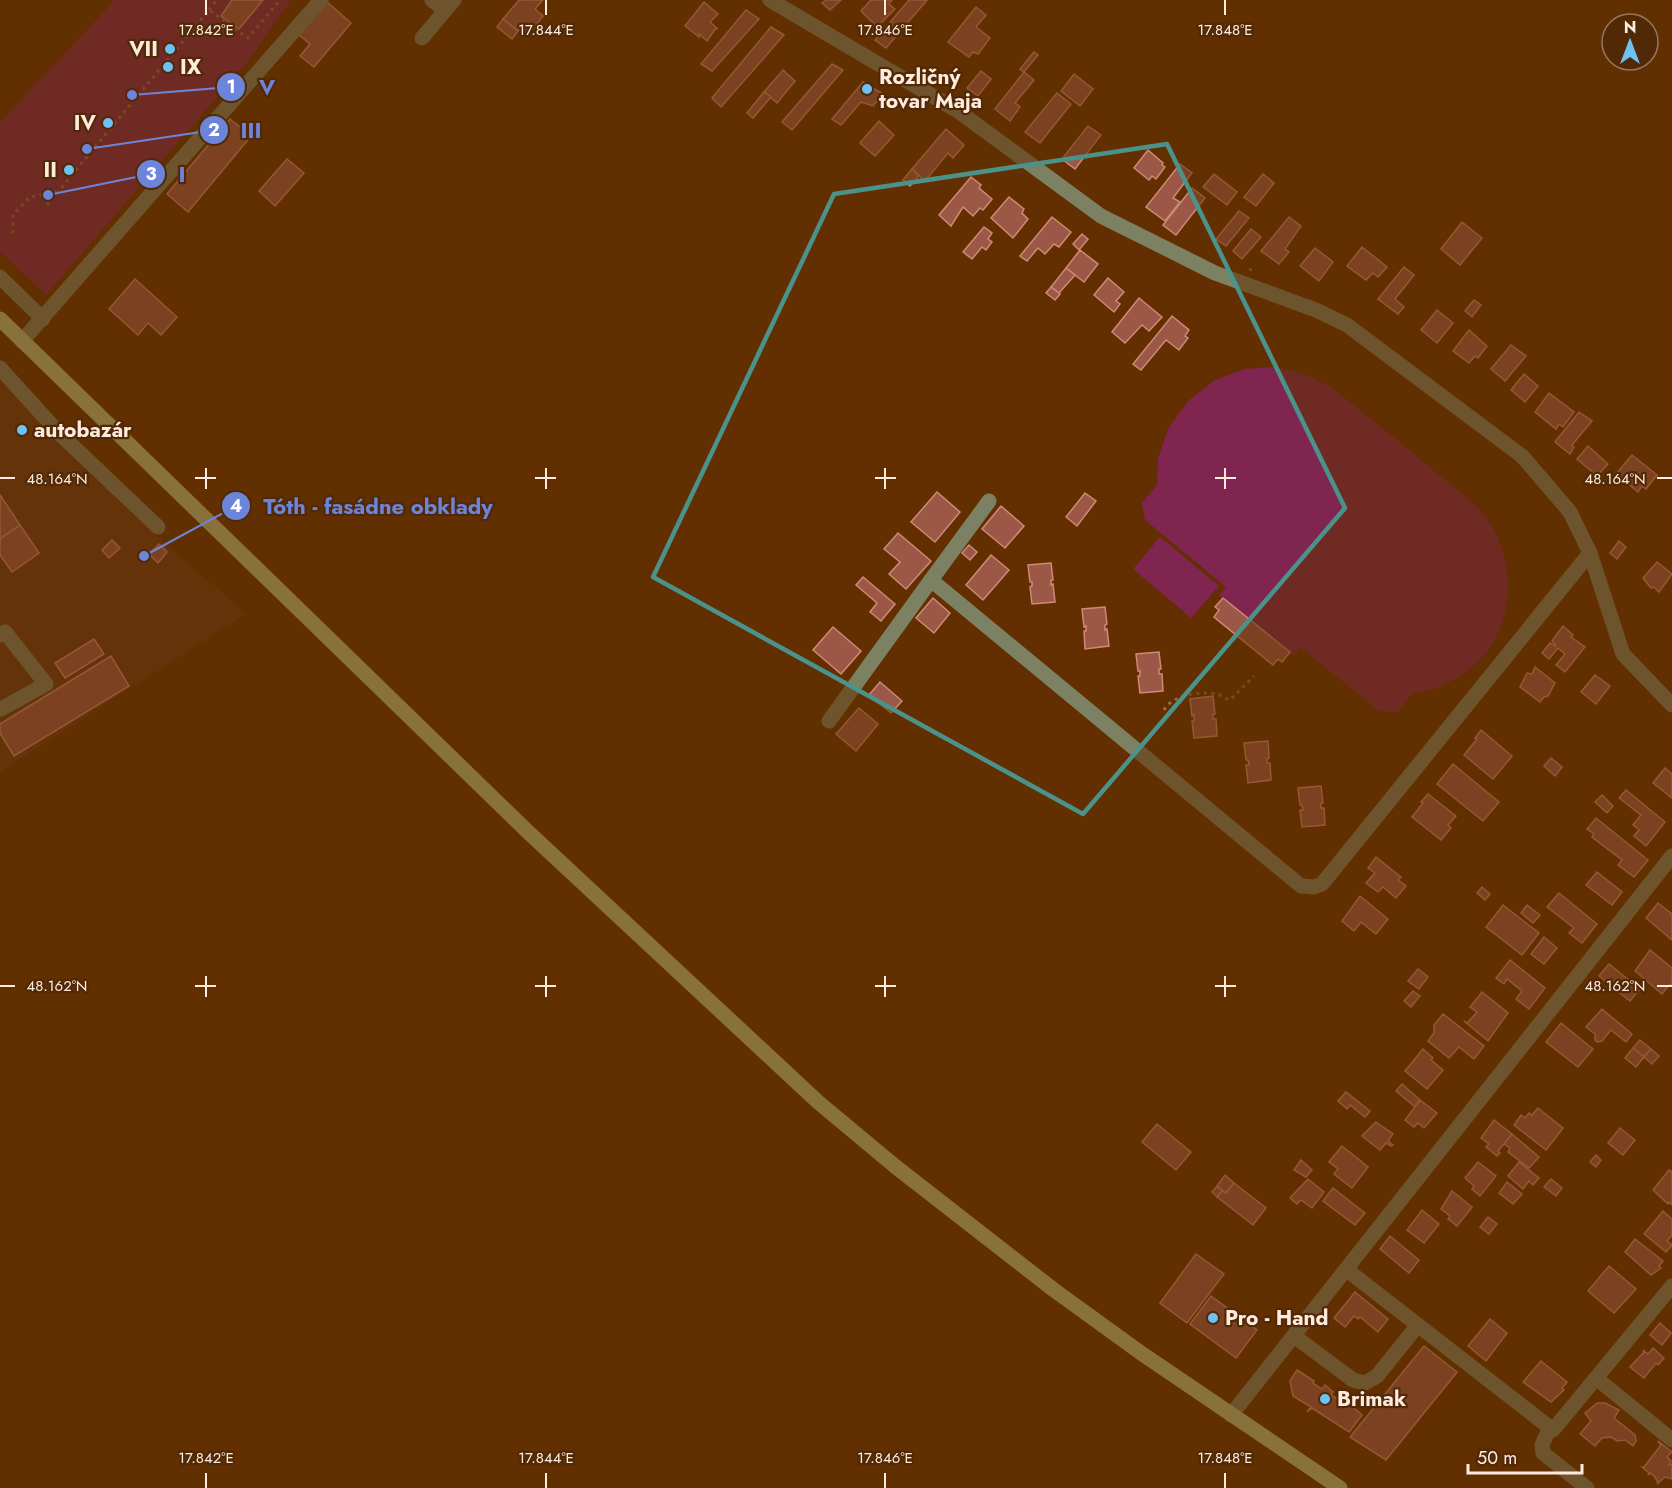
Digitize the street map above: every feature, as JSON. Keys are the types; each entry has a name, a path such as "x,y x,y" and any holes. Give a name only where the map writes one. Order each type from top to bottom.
{"main road":[{"path":"0,319 518,823 818,1102 880,1154 1054,1290 1141,1353 1340,1488"}],"street":[{"path":"22,341 321,0"},
{"path":"422,38 450,5 432,0"},
{"path":"770,0 958,111 1101,216 1215,273 1316,310 1347,325 1522,456 1570,512 1590,554 1623,654 1670,699"},
{"path":"0,277 43,319"},
{"path":"0,368 58,432 158,527"},
{"path":"829,721 988,501"},
{"path":"931,580 1301,886 1314,887 1322,884 1590,554"},
{"path":"0,635 5,632 46,684 0,708"},
{"path":"1231,1415 1672,856"},
{"path":"1347,1270 1554,1430 1672,1286"},
{"path":"1294,1336 1353,1380 1365,1383 1377,1376 1418,1325"},
{"path":"1596,1378 1672,1440"},
{"path":"1550,1427 1542,1445 1543,1453 1587,1488"}],"path":[{"path":"47,204 217,0"},
{"path":"209,10 248,38 280,0"},
{"path":"13,233 13,215 30,197 58,192"},
{"path":"1164,710 1168,703 1182,696 1216,694 1230,700 1254,676"}],"highlighted area":[{"path":"1167,144 1345,508 1083,814 653,577 834,194"}],"shaded area":[{"path":"115,0 291,0 249,60 46,295 0,252 0,122"},
{"path":"1269,367 1304,374 1335,390 1473,503 1487,519 1500,543 1508,575 1508,592 1502,624 1495,639 1481,659 1469,670 1434,689 1412,694 1398,712 1379,711 1300,647 1293,656 1290,653 1282,662 1248,646 1214,617 1219,610 1215,607 1222,598 1219,595 1226,587 1145,520 1142,503 1157,485 1158,458 1168,429 1188,401 1215,380 1245,369"},
{"path":"0,380 64,441 131,513 246,614 0,772"},
{"path":"1160,537 1219,586 1191,618 1133,569"}],"building":[{"path":"232,0 263,0 239,29 221,16"},
{"path":"519,0 543,0 535,9 543,16 528,35 520,29 518,31 503,19"},
{"path":"826,0 841,0 830,10 822,3"},
{"path":"871,0 892,0 889,4 895,9 877,27 861,11"},
{"path":"909,0 927,0 886,48 875,40"},
{"path":"327,2 351,23 314,67 300,56 310,44 299,35"},
{"path":"704,2 718,14 710,22 718,29 716,28 707,41 685,26"},
{"path":"976,7 986,15 976,27 990,38 978,54 973,52 969,57 948,42"},
{"path":"746,10 759,19 712,71 701,64"},
{"path":"503,19 518,31 512,39 497,27"},
{"path":"771,27 784,35 721,107 712,98"},
{"path":"1034,52 1038,55 1024,72 1020,69"},
{"path":"832,64 843,70 792,130 782,122"},
{"path":"783,70 795,81 777,103 764,92"},
{"path":"981,71 991,79 978,96 967,88"},
{"path":"1024,72 1034,80 1015,103 1020,107 1010,121 995,109"},
{"path":"1074,74 1093,89 1080,106 1061,91"},
{"path":"863,82 883,94 873,106 861,102 841,125 832,119"},
{"path":"764,92 771,97 753,118 747,113"},
{"path":"1057,93 1071,104 1040,143 1025,132"},
{"path":"230,119 251,136 188,212 167,194"},
{"path":"879,121 894,135 875,156 860,143"},
{"path":"1088,126 1101,135 1075,169 1062,159"},
{"path":"946,129 964,145 953,158 948,153 925,181 912,169"},
{"path":"1148,150 1165,167 1156,179 1152,176 1149,180 1134,168"},
{"path":"287,159 304,173 275,206 259,191"},
{"path":"1180,164 1192,173 1173,198 1180,202 1165,221 1146,207"},
{"path":"912,169 919,176 910,186 903,180"},
{"path":"1214,174 1237,192 1227,205 1203,187"},
{"path":"1263,174 1274,183 1256,206 1244,197"},
{"path":"971,177 981,185 979,188 992,199 983,210 980,208 973,216 963,207 951,226 939,215"},
{"path":"1192,188 1205,198 1176,235 1163,225"},
{"path":"1009,197 1024,209 1022,213 1028,219 1013,238 991,218"},
{"path":"1239,211 1249,218 1226,246 1216,239"},
{"path":"1052,217 1071,232 1059,247 1054,244 1045,254 1038,248 1027,261 1020,256"},
{"path":"1289,217 1301,226 1285,249 1289,252 1279,264 1261,251"},
{"path":"1462,222 1482,238 1460,265 1441,249"},
{"path":"984,227 992,233 988,239 992,242 986,250 982,247 972,259 963,252"},
{"path":"1251,229 1261,237 1242,259 1233,251"},
{"path":"1082,234 1088,239 1079,250 1073,244"},
{"path":"1362,247 1387,267 1378,277 1373,273 1366,280 1347,266"},
{"path":"1315,248 1333,262 1319,281 1300,266"},
{"path":"1080,250 1098,264 1084,282 1066,268"},
{"path":"1404,267 1414,275 1395,299 1404,307 1398,314 1378,299"},
{"path":"1066,268 1075,275 1059,293 1051,287"},
{"path":"1108,278 1124,292 1116,301 1120,304 1114,312 1094,295"},
{"path":"135,279 177,317 161,335 148,323 138,335 109,309"},
{"path":"1051,287 1060,294 1055,300 1046,293"},
{"path":"1139,298 1162,317 1149,331 1142,325 1125,343 1112,332"},
{"path":"1474,300 1481,305 1472,317 1465,311"},
{"path":"1437,310 1453,323 1437,343 1421,330"},
{"path":"1172,316 1189,330 1185,336 1188,338 1179,350 1166,340 1141,370 1133,364"},
{"path":"1469,330 1487,346 1478,358 1475,356 1469,363 1453,351"},
{"path":"1511,345 1526,356 1505,381 1491,369"},
{"path":"1524,374 1538,386 1525,402 1511,390"},
{"path":"1549,393 1574,412 1563,427 1559,424 1556,429 1535,412"},
{"path":"1579,412 1592,421 1572,445 1574,447 1570,454 1555,442"},
{"path":"1588,446 1608,464 1597,476 1577,459"},
{"path":"1632,455 1657,475 1646,489 1642,486 1638,492 1616,474"},
{"path":"937,492 960,512 935,542 911,522"},
{"path":"1085,493 1096,501 1077,526 1066,517"},
{"path":"0,495 20,525 0,539"},
{"path":"1001,506 1024,526 1005,548 982,529"},
{"path":"20,525 39,553 12,572 0,555 0,539"},
{"path":"898,533 931,561 906,589 889,574 900,562 884,549"},
{"path":"112,540 120,548 109,558 102,550"},
{"path":"1619,541 1626,547 1617,559 1610,553"},
{"path":"159,544 167,552 158,563 149,554"},
{"path":"969,545 977,552 970,560 962,553"},
{"path":"991,555 1009,570 983,600 966,585"},
{"path":"1657,562 1672,574 1659,592 1654,587 1651,588 1643,578"},
{"path":"1051,563 1053,580 1051,580 1051,585 1053,584 1055,602 1032,604 1030,587 1032,582 1030,582 1028,565"},
{"path":"863,577 895,604 881,621 870,612 877,603 856,585"},
{"path":"933,598 950,613 934,633 916,618"},
{"path":"1223,598 1290,652 1282,662 1278,659 1273,665 1214,617 1219,610 1215,607"},
{"path":"1105,607 1107,624 1105,630 1107,629 1109,646 1085,649 1086,626 1084,627 1082,609"},
{"path":"1563,626 1573,635 1571,637 1585,647 1565,672 1556,665 1565,654 1558,648 1549,659 1542,653 1550,643 1556,645 1552,641"},
{"path":"833,627 861,651 841,674 813,650"},
{"path":"94,639 104,654 65,678 55,663"},
{"path":"1159,652 1161,669 1159,669 1159,674 1162,674 1163,691 1140,693 1138,676 1140,676 1140,671 1138,671 1136,654"},
{"path":"111,656 129,686 14,756 0,733 0,724"},
{"path":"1535,667 1555,683 1548,696 1540,702 1520,687 1527,673 1532,674"},
{"path":"1595,675 1610,686 1596,704 1581,692"},
{"path":"880,682 902,701 891,713 869,695"},
{"path":"1213,696 1215,714 1213,714 1213,719 1216,719 1217,736 1194,738 1192,721 1194,721 1194,715 1192,716 1190,699"},
{"path":"859,708 878,724 856,751 836,734"},
{"path":"1481,730 1512,756 1493,779 1464,755"},
{"path":"1268,741 1267,763 1270,763 1271,780 1248,783 1246,765 1249,765 1246,760 1244,743"},
{"path":"1551,758 1562,767 1555,776 1544,766"},
{"path":"1453,764 1499,802 1483,821 1437,784"},
{"path":"1665,768 1672,774 1672,798 1653,783"},
{"path":"1321,786 1323,803 1321,803 1321,808 1324,808 1325,825 1302,827 1300,810 1303,810 1300,805 1298,788"},
{"path":"1626,790 1665,822 1646,846 1634,836 1639,830 1633,825 1641,815 1619,798"},
{"path":"1428,794 1456,816 1448,825 1451,828 1441,840 1412,817"},
{"path":"1602,795 1613,806 1607,813 1595,802"},
{"path":"1596,818 1648,860 1634,877 1618,865 1622,860 1592,837 1594,834 1587,829"},
{"path":"1376,857 1401,877 1398,880 1406,886 1396,898 1383,887 1378,892 1366,883 1375,873 1368,868"},
{"path":"1597,872 1622,892 1612,905 1586,885"},
{"path":"1482,887 1490,894 1485,900 1477,893"},
{"path":"1559,893 1597,924 1582,943 1569,933 1574,928 1547,907"},
{"path":"1360,896 1388,919 1376,934 1361,922 1354,931 1342,921"},
{"path":"1658,903 1672,914 1672,940 1646,918"},
{"path":"1503,905 1539,933 1522,955 1486,927"},
{"path":"1527,905 1540,915 1533,923 1521,913"},
{"path":"1544,937 1557,948 1544,964 1531,954"},
{"path":"1650,950 1672,968 1672,985 1670,984 1662,994 1635,971"},
{"path":"1510,960 1545,988 1529,1009 1516,999 1522,991 1507,979 1504,984 1496,978"},
{"path":"1609,964 1640,989 1630,1001 1599,976"},
{"path":"1418,969 1428,977 1419,989 1408,981"},
{"path":"1413,991 1420,996 1411,1007 1404,1001"},
{"path":"1482,992 1508,1013 1488,1041 1464,1021 1467,1023 1477,1012 1470,1007"},
{"path":"1602,1009 1632,1034 1626,1042 1611,1030 1602,1041 1595,1040 1595,1034 1586,1027"},
{"path":"1443,1014 1484,1046 1474,1059 1459,1047 1449,1058 1428,1041 1434,1033 1434,1025"},
{"path":"1561,1023 1593,1049 1578,1067 1546,1042"},
{"path":"1640,1040 1651,1049 1644,1057 1633,1048"},
{"path":"1633,1048 1644,1057 1636,1067 1625,1058"},
{"path":"1423,1049 1443,1070 1427,1089 1405,1071"},
{"path":"1651,1049 1659,1056 1652,1064 1644,1057"},
{"path":"1402,1084 1420,1100 1415,1107 1396,1091"},
{"path":"1346,1092 1370,1111 1365,1117 1350,1105 1347,1109 1338,1101"},
{"path":"1420,1100 1437,1113 1424,1128 1418,1123 1414,1127 1405,1120"},
{"path":"1538,1108 1563,1128 1546,1150 1514,1125 1521,1115 1525,1118 1529,1113 1532,1115"},
{"path":"1494,1120 1512,1134 1498,1151 1500,1153 1497,1156 1486,1147 1489,1144 1481,1138"},
{"path":"1376,1122 1393,1134 1388,1141 1393,1145 1386,1143 1380,1150 1362,1136"},
{"path":"1157,1124 1191,1152 1176,1170 1142,1142"},
{"path":"1620,1128 1635,1140 1623,1155 1608,1143"},
{"path":"1512,1134 1539,1157 1529,1168 1508,1152 1510,1148 1504,1144"},
{"path":"1342,1146 1368,1167 1352,1188 1334,1174 1338,1169 1329,1162"},
{"path":"1596,1155 1601,1160 1596,1167 1590,1162"},
{"path":"1301,1160 1312,1170 1306,1177 1294,1170"},
{"path":"1478,1162 1496,1176 1480,1196 1465,1178"},
{"path":"1519,1162 1539,1178 1533,1185 1529,1181 1523,1189 1508,1176"},
{"path":"1669,1170 1672,1172 1672,1205 1653,1190"},
{"path":"1225,1175 1234,1183 1226,1193 1217,1186"},
{"path":"1308,1179 1324,1192 1312,1208 1301,1200 1297,1204 1290,1198"},
{"path":"1551,1179 1562,1188 1556,1196 1544,1187"},
{"path":"1507,1182 1522,1194 1513,1204 1499,1193"},
{"path":"1234,1183 1266,1208 1253,1225 1217,1197 1222,1191 1226,1193"},
{"path":"1217,1186 1222,1191 1217,1197 1212,1192"},
{"path":"1333,1188 1365,1213 1355,1225 1323,1201"},
{"path":"1452,1191 1472,1207 1457,1226 1441,1209"},
{"path":"1422,1210 1439,1224 1424,1243 1407,1230"},
{"path":"1663,1211 1672,1219 1672,1235 1667,1241 1672,1245 1666,1252 1644,1234"},
{"path":"1488,1217 1497,1224 1489,1234 1480,1227"},
{"path":"1390,1236 1419,1260 1409,1273 1380,1249"},
{"path":"1635,1239 1663,1261 1659,1266 1661,1268 1651,1275 1625,1252"},
{"path":"1196,1254 1224,1274 1187,1323 1160,1303"},
{"path":"1609,1266 1636,1289 1614,1313 1588,1291"},
{"path":"1355,1292 1388,1319 1378,1332 1360,1317 1358,1319 1354,1316 1345,1327 1334,1318"},
{"path":"1211,1296 1257,1330 1236,1358 1190,1324"},
{"path":"1490,1319 1507,1333 1486,1361 1468,1346"},
{"path":"1660,1323 1671,1333 1662,1345 1650,1335"},
{"path":"1424,1346 1457,1372 1386,1460 1350,1437"},
{"path":"1653,1348 1664,1358 1658,1365 1656,1363 1644,1378 1630,1367 1644,1352 1643,1350 1648,1354"},
{"path":"1541,1361 1567,1382 1562,1388 1564,1390 1551,1402 1523,1382"},
{"path":"1297,1370 1322,1389 1325,1385 1333,1392 1331,1395 1344,1403 1346,1401 1362,1415 1349,1432 1312,1408 1307,1412 1311,1407 1293,1396 1290,1381"},
{"path":"1597,1403 1605,1403 1619,1410 1614,1418 1635,1435 1636,1441 1633,1446 1625,1440 1617,1441 1611,1437 1602,1438 1595,1446 1580,1434 1591,1421 1585,1413"},
{"path":"1658,1441 1672,1452 1667,1457 1671,1461 1669,1465 1672,1464 1672,1479 1665,1477 1657,1484 1654,1476 1650,1473 1648,1475 1649,1473 1642,1467 1661,1445"}],"place":[{"name":"VII","path":"170,49"},
{"name":"IX","path":"168,67"},
{"name":"Rozličný tovar Maja","path":"867,89"},
{"name":"V","path":"132,95"},
{"name":"IV","path":"108,123"},
{"name":"III","path":"87,149"},
{"name":"II","path":"69,170"},
{"name":"I","path":"48,195"},
{"name":"autobazár","path":"22,430"},
{"name":"Tóth - fasádne obklady","path":"144,556"},
{"name":"Pro - Hand","path":"1213,1318"},
{"name":"Brimak","path":"1325,1399"}]}
